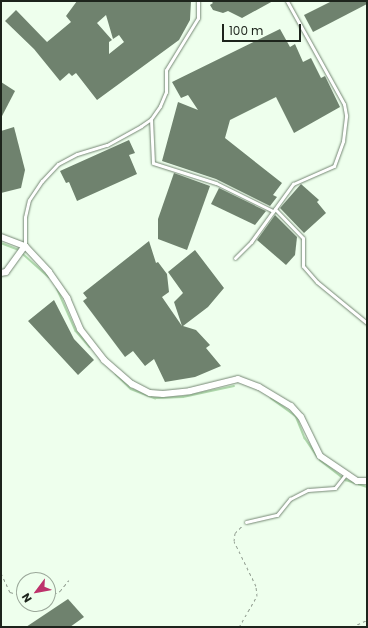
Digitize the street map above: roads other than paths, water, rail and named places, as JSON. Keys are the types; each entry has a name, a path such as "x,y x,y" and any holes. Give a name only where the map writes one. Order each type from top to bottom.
{"street":[{"path":"1,237 25,246 59,284 80,329 104,360 132,384 150,393 163,394 190,391 238,379 259,387 291,406 301,417 320,456 357,482 367,482"},
{"path":"1,273 6,272 20,255 25,246"}],"lane":[{"path":"198,1 198,18 166,70 166,92 151,119 152,164 216,183 274,210 303,238 303,266 318,282 367,323"},
{"path":"236,258 252,242 293,184 334,166 343,141 346,116 344,104 288,1"},
{"path":"25,246 25,217 29,200 42,181 58,164 77,154 107,145 151,119"},
{"path":"246,522 277,515 290,499 308,490 335,488 346,474"}],"waterway":[{"path":"1,243 19,250"},
{"path":"22,253 49,277"},
{"path":"57,288 76,331 90,347"},
{"path":"116,374 131,389 155,398 183,397 234,386"},
{"path":"271,398 296,416 305,438 318,457"},
{"path":"320,460 346,480 367,487"}]}
